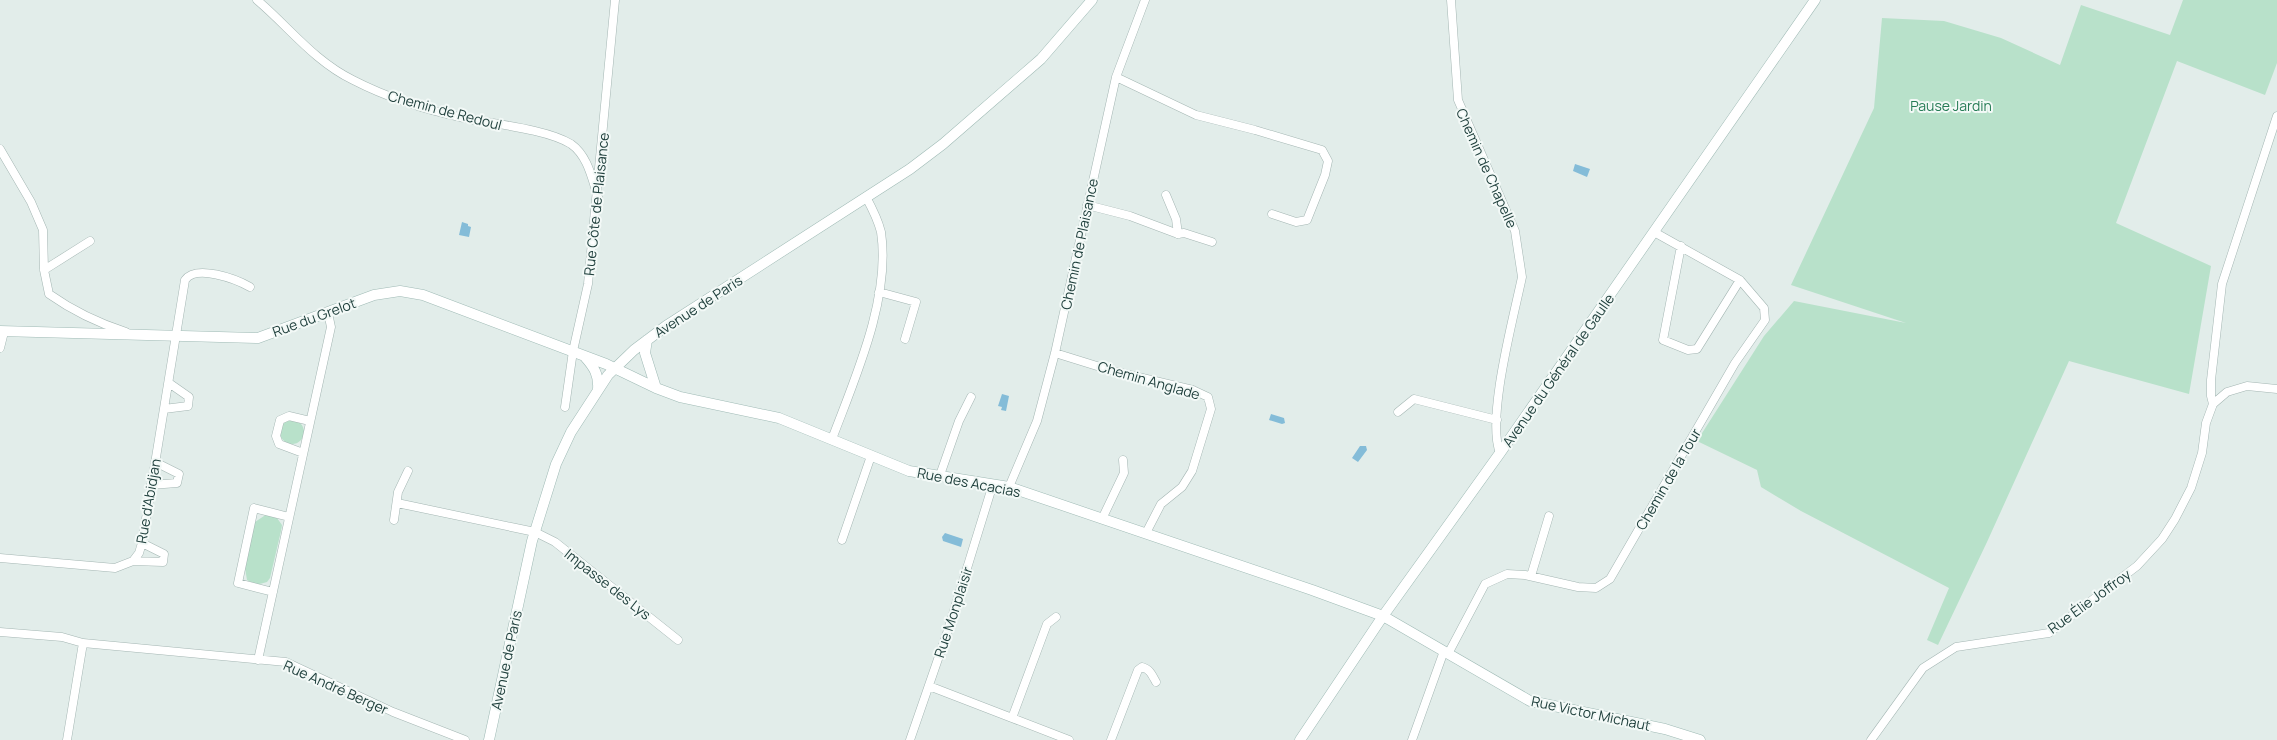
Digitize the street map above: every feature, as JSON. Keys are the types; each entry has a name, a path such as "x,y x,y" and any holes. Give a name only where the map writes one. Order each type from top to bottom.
{"main road":[{"name":"Avenue de Paris","path":"488,740 535,532 556,464 571,432 613,368 666,326 910,169 943,144 1042,59 1092,0"},
{"name":"Avenue du Général de Gaulle","path":"1300,740 1383,616 1500,453 1815,0"},
{"name":"Rue du Grelot","path":"2,332 258,338 387,292 412,293 613,368"},
{"path":"647,340 645,353 656,388"},
{"path":"584,356 594,368 599,378 598,389"},
{"name":"Rue des Acacias","path":"613,368 680,397 779,418 909,470 1009,487 1303,586 1383,616"},
{"name":"Rue Victor Michaut","path":"1383,616 1530,701 1665,728 1700,740"}],"street":[{"name":"Chemin de Redoul","path":"257,0 277,17 311,53 351,80 391,97 462,117 550,135 571,144 586,159 598,198"},
{"name":"Rue Côte de Plaisance","path":"565,407 573,352 588,284 598,198 615,0"},
{"name":"Chemin de Plaisance","path":"1009,487 1036,421 1055,352 1116,77 1145,0"},
{"name":"Chemin de Chapelle","path":"1451,0 1458,100 1516,232 1520,256 1522,277 1497,402 1497,444 1500,453"},
{"path":"1116,77 1196,115 1256,130 1322,150 1328,161 1325,175 1307,220 1296,222 1272,214"},
{"name":"Rue Élie Joffroy","path":"1871,740 1923,668 1956,647 2049,633 2152,552 2175,519 2191,488 2202,453 2206,423 2213,404 2211,396 2212,380 2222,284 2277,116"},
{"path":"0,149 31,202 43,230 44,270 49,294 69,308 103,325 135,335"},
{"path":"1166,195 1176,219 1178,234"},
{"path":"832,439 869,336 879,292 881,233 875,213 866,197"},
{"path":"1087,205 1130,216 1178,234 1184,233 1212,242"},
{"path":"1654,232 1681,246 1740,280 1697,349 1688,350 1663,340 1681,246"},
{"path":"44,270 90,241"},
{"name":"Rue d'Abidjan","path":"0,558 115,568 133,561 139,553 142,543 176,336 188,275 200,271 241,282 250,287"},
{"name":"Chemin de la Tour","path":"1412,740 1446,652 1485,584 1507,574 1531,576 1578,587 1596,588 1610,579 1735,363 1765,320 1764,308 1740,280"},
{"path":"879,292 916,302 905,339"},
{"path":"258,660 331,327 328,313"},
{"path":"0,348 2,332"},
{"name":"Chemin Anglade","path":"1055,352 1113,371 1193,390 1208,397 1211,402 1211,409 1192,471 1182,487 1161,504 1146,534"},
{"path":"164,409 188,406 189,397 169,383"},
{"path":"2213,404 2227,392 2247,386 2277,389"},
{"path":"940,475 961,415 971,397"},
{"path":"1398,412 1414,399 1497,420"},
{"path":"303,453 278,444 276,436 280,420 289,416 310,422"},
{"path":"842,540 871,456"},
{"path":"1102,519 1124,473 1123,460"},
{"path":"151,484 177,483 179,474 155,462"},
{"path":"394,520 398,492 408,471"},
{"name":"Rue Monplaisir","path":"910,740 993,484"},
{"name":"Impasse des Lys","path":"397,503 535,532 555,542 678,640"},
{"path":"273,592 238,583 254,508 289,517"},
{"path":"1531,576 1549,516"},
{"path":"133,561 163,562 164,554 142,543"},
{"path":"1012,718 1046,624 1056,617"},
{"name":"Rue André Berger","path":"0,632 62,637 83,643 286,662 393,712 465,740"},
{"path":"67,740 83,643"},
{"path":"1111,740 1138,670 1142,667 1146,668 1156,682"},
{"path":"929,686 1069,740"}],"green space":[{"name":"Pause Jardin","path":"2183,0 2277,0 2277,63 2265,95 2177,61 2116,223 2211,266 2189,394 2069,361 1938,645 1927,640 1949,588 1801,511 1761,487 1757,470 1697,441 1764,336 1794,301 1906,323 1791,285 1874,108 1882,18 1944,21 2001,38 2060,65 2081,5 2170,35"},
{"path":"292,420 297,421 303,427 303,437 297,443 292,444 287,443 281,437 280,432 281,427 287,421"},
{"path":"267,514 277,518 282,525 270,578 267,582 256,585 247,580 245,568 255,522"}],"water":[{"path":"1575,164 1590,169 1587,177 1573,171"},
{"path":"462,222 471,227 469,237 459,235"},
{"path":"1002,394 1009,396 1006,411 1001,410 1002,407 998,406"},
{"path":"1271,414 1284,418 1285,423 1282,424 1269,420"},
{"path":"1360,446 1366,446 1367,450 1358,462 1352,458"},
{"path":"945,533 963,539 961,547 943,541 942,537"}]}
